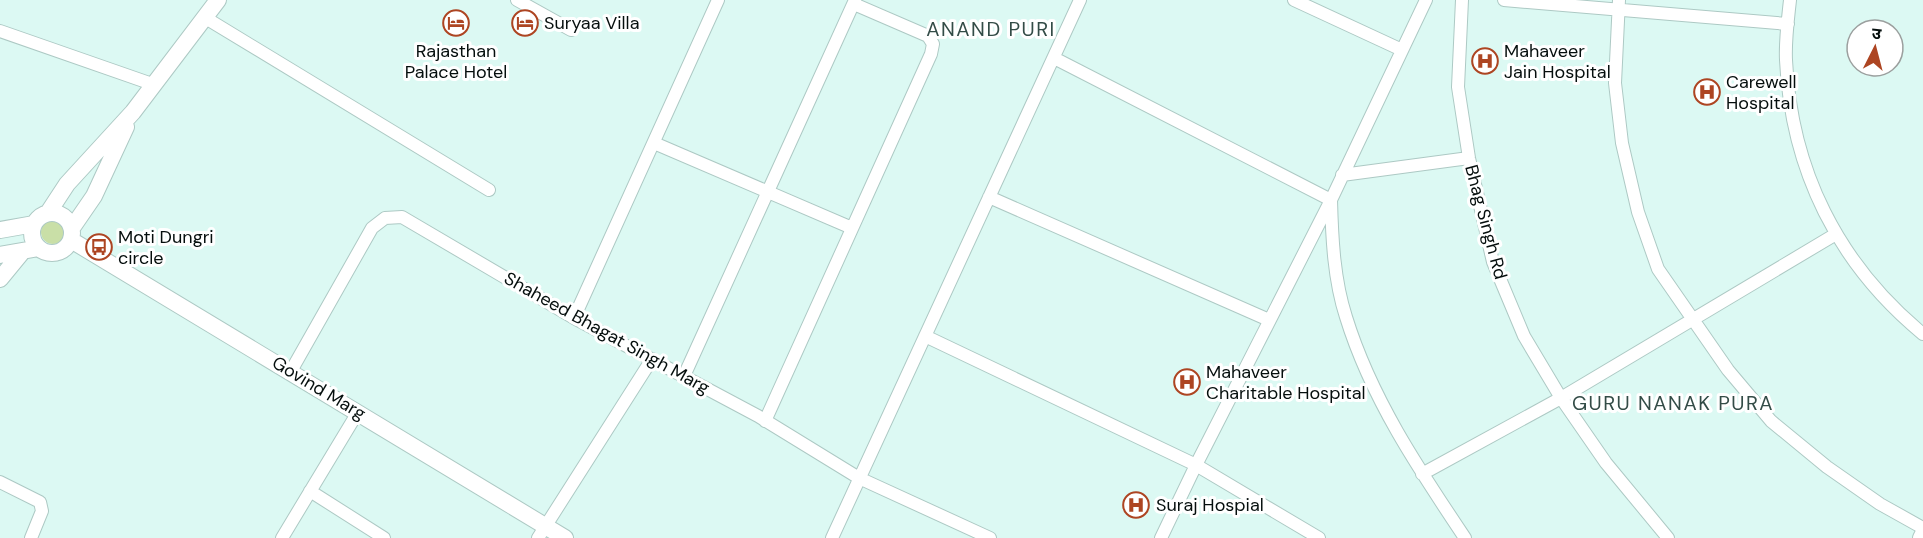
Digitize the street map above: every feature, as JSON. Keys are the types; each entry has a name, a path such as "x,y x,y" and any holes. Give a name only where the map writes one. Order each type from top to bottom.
{"street":[{"path":"48,213 67,184 155,85 218,0"},
{"path":"517,0 571,30"},
{"path":"574,318 718,0"},
{"path":"832,538 1080,0"},
{"path":"1294,0 1402,50"},
{"path":"1161,538 1331,200 1426,0"},
{"name":"Bhag Singh Rd","path":"1462,0 1458,87 1469,158 1492,262 1524,336 1560,398 1606,463 1668,538"},
{"path":"1504,0 1618,5 1788,24"},
{"path":"1790,0 1786,57 1790,104 1801,156 1816,195 1836,234 1868,280 1898,314 1923,334"},
{"path":"684,376 855,2 928,36 933,44 931,54 765,421"},
{"path":"1618,5 1615,83 1622,143 1638,212 1658,269 1728,370 1772,421 1871,498 1923,528"},
{"path":"204,17 489,190"},
{"path":"0,31 155,85"},
{"path":"1054,58 1331,200"},
{"path":"0,255 31,250 57,252 63,250 94,196 133,112"},
{"path":"654,142 852,228"},
{"path":"1342,175 1469,158"},
{"path":"989,197 1269,320"},
{"path":"1331,200 1333,252 1345,316 1377,397 1422,474 1465,538"},
{"path":"0,279 31,250 34,224 42,215 61,214 70,222 72,234"},
{"name":"Shaheed Bhagat Singh Marg","path":"291,372 372,228 385,218 402,217 574,318 765,421 859,478 990,538"},
{"path":"0,230 34,224"},
{"name":"Govind Marg","path":"72,234 358,412 542,532 565,538"},
{"path":"1422,474 1560,398 1836,234"},
{"path":"925,336 1196,465 1319,538"},
{"path":"542,532 652,359"},
{"path":"282,538 358,412"},
{"path":"0,483 40,502 42,511 31,538"},
{"path":"310,491 384,538"}],"green space":[{"path":"53,220 62,223 65,232 62,241 53,244 44,241 41,232 44,223"}],"place":[{"name":"Rajasthan Palace Hotel","path":"456,23"},
{"name":"Suryaa Villa","path":"525,23"},
{"name":"Mahaveer Jain Hospital","path":"1485,61"},
{"name":"Carewell Hospital","path":"1707,92"},
{"name":"Moti Dungri circle","path":"99,247"},
{"name":"Mahaveer Charitable Hospital","path":"1187,382"},
{"name":"Suraj Hospial","path":"1136,505"}],"district":[{"name":"ANAND PURI","path":"991,29"},
{"name":"GURU NANAK PURA","path":"1673,403"}]}
